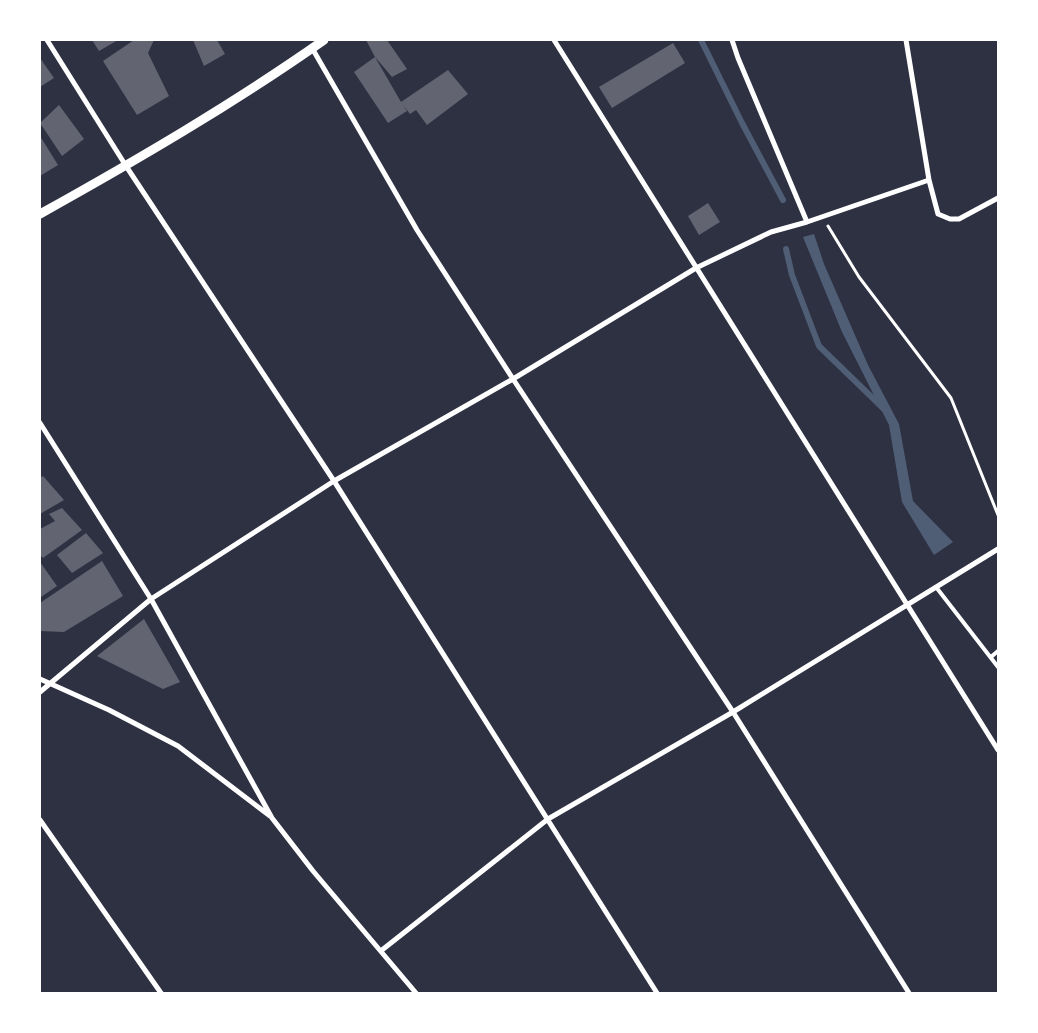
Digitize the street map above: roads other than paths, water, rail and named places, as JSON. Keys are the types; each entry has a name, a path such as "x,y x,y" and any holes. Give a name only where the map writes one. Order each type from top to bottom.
{"street":[{"path":"47,40 126,166 334,481 657,993"},
{"path":"40,214 126,166 254,87 324,40"},
{"path":"554,40 998,750"},
{"path":"732,40 807,222"},
{"path":"906,40 929,180 938,214 950,220 960,219 998,198"},
{"path":"312,48 417,230 733,712 909,993"},
{"path":"40,692 151,599 334,481 513,379 696,268 771,232 823,217 929,180"},
{"path":"40,423 151,599 272,818 313,871 382,950 416,993"},
{"path":"382,950 548,819 733,712 998,549"},
{"path":"40,680 109,710 178,746 272,818"},
{"path":"40,820 161,993"}],"lane":[{"path":"936,587 998,667"},
{"path":"991,657 998,652"}],"water":[{"path":"814,234 824,264 868,365 899,424 913,501 953,542 934,555 902,502 889,425 842,332 803,237"}],"waterway":[{"path":"701,40 783,200"},
{"path":"786,249 792,275 819,346 886,411"}]}
